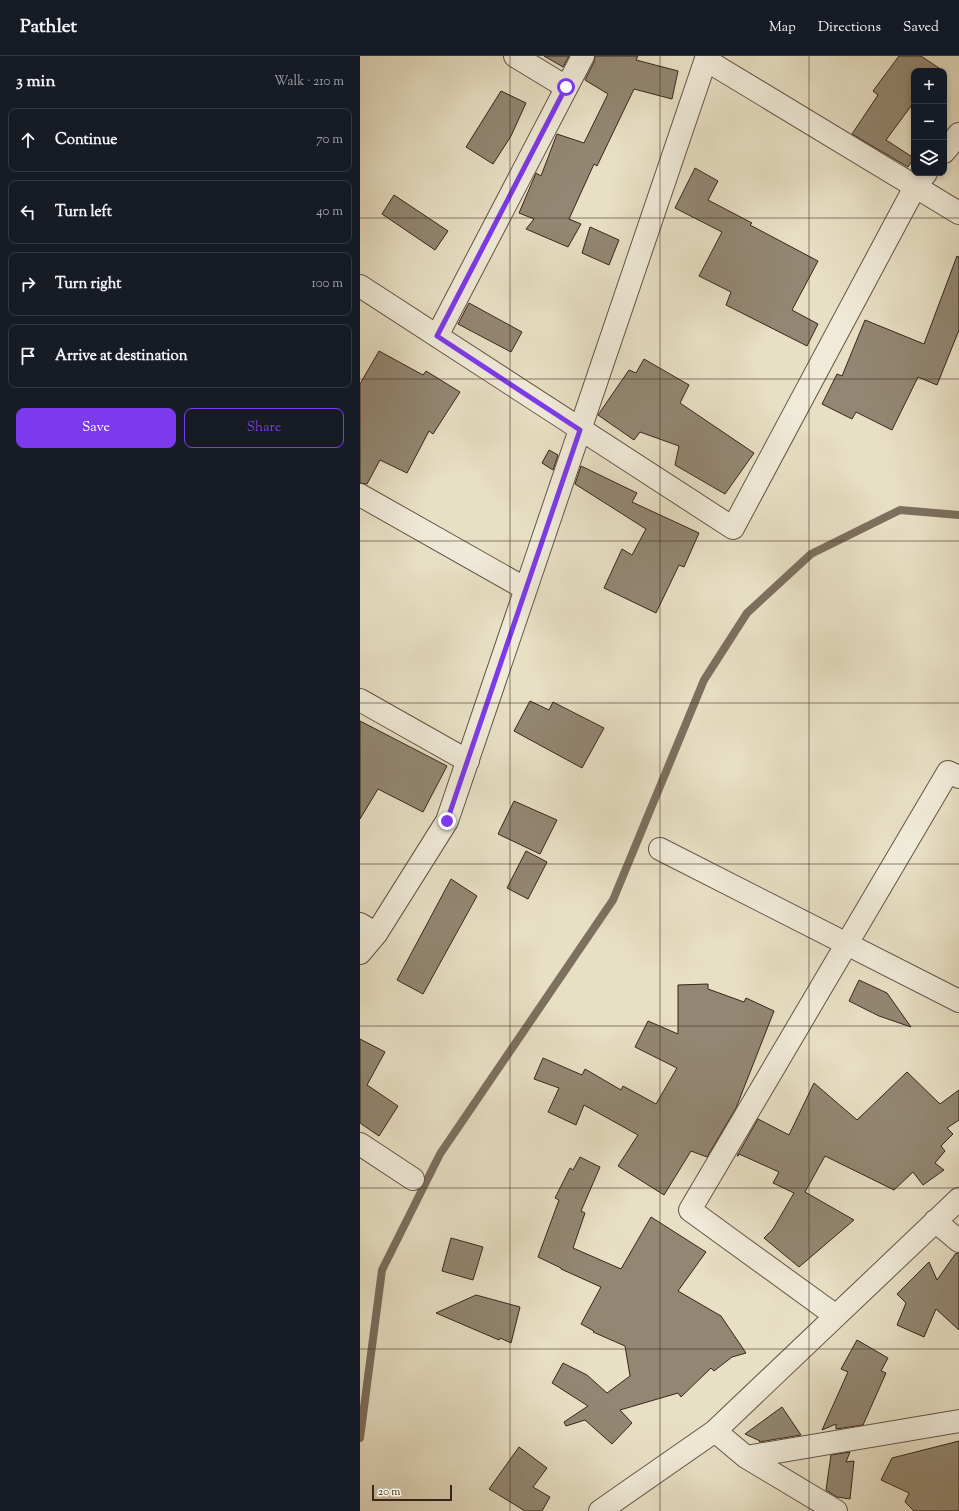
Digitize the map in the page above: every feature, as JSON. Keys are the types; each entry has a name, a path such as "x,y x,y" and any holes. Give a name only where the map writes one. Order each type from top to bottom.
{"street":[{"path":"515,56 566,87"},
{"path":"437,336 582,56"},
{"path":"360,953 368,929 447,821 706,58 920,180 959,213"},
{"path":"947,148 959,134"},
{"path":"360,286 732,528 920,180"},
{"path":"360,496 526,589"},
{"path":"360,700 468,761"},
{"path":"836,1316 690,1210 948,772 959,778"},
{"path":"660,849 959,1001"},
{"path":"360,1144 413,1179"},
{"path":"600,1511 715,1431 959,1198"},
{"path":"935,1221 959,1241"},
{"path":"746,1457 959,1421"},
{"path":"715,1431 746,1457 836,1511"}],"building":[{"path":"544,56 569,56 563,67"},
{"path":"595,56 638,56 636,60 678,71 672,99 634,89 597,166 594,164 569,219 581,224 568,247 526,229 534,219 519,213 536,173 541,176 557,134 584,143 608,94 585,80 594,62"},
{"path":"899,56 921,56 939,68 911,68 911,106 886,140 911,156 911,162 908,167 852,134 878,95 873,91"},
{"path":"501,91 526,103 511,136 493,164 466,147"},
{"path":"695,168 718,181 708,200 752,223 750,225 818,261 792,310 818,324 807,346 726,305 731,292 699,276 722,232 675,208"},
{"path":"394,195 448,231 435,250 382,214"},
{"path":"590,227 619,240 609,265 582,253"},
{"path":"957,256 959,257 959,330 937,385 918,377 892,430 856,412 852,419 822,404 837,374 842,376 865,320 924,344"},
{"path":"469,303 522,332 511,352 458,324"},
{"path":"379,351 423,375 426,371 460,392 433,434 429,431 407,473 380,460 367,484 360,483 360,384"},
{"path":"644,359 689,385 680,403 754,453 725,494 675,465 679,446 640,432 634,440 598,415 629,370 636,373"},
{"path":"549,450 558,455 553,470 542,463"},
{"path":"581,466 637,493 632,502 699,533 684,567 679,565 656,613 604,588 622,549 632,555 646,529 575,484"},
{"path":"530,701 549,710 553,702 604,728 582,768 514,731"},
{"path":"360,721 447,766 423,812 378,789 360,819"},
{"path":"514,801 557,820 540,854 498,834"},
{"path":"526,851 547,862 528,899 507,888"},
{"path":"451,879 477,896 423,994 397,980"},
{"path":"859,980 887,993 911,1027 879,1016 849,1001"},
{"path":"708,984 708,989 744,1002 746,998 774,1011 736,1108 707,1157 691,1151 664,1195 618,1166 638,1135 584,1105 576,1125 548,1112 559,1088 534,1079 543,1058 582,1075 585,1069 621,1090 623,1086 656,1104 677,1068 635,1047 648,1021 678,1034 678,985"},
{"path":"360,1039 385,1052 367,1085 398,1106 379,1136 360,1123"},
{"path":"907,1072 940,1104 959,1090 959,1120 947,1128 953,1134 941,1146 945,1151 935,1163 944,1170 923,1185 913,1172 894,1190 825,1156 805,1192 854,1220 799,1267 764,1238 773,1229 794,1193 773,1183 779,1172 739,1154 737,1156 758,1119 789,1135 814,1083 857,1120"},
{"path":"580,1157 600,1167 581,1211 585,1213 573,1248 621,1269 651,1217 706,1252 678,1291 721,1316 746,1353 732,1357 714,1371 711,1368 681,1397 678,1393 620,1410 632,1423 612,1444 585,1420 566,1426 564,1422 588,1406 552,1383 563,1363 587,1375 607,1393 630,1376 625,1346 593,1332 594,1331 581,1324 601,1287 538,1257 559,1200 555,1198 570,1168 573,1170"},
{"path":"451,1238 483,1247 473,1280 442,1271"},
{"path":"956,1253 959,1253 959,1330 936,1309 924,1337 897,1325 906,1303 897,1294 929,1262 937,1280"},
{"path":"476,1295 520,1307 511,1343 500,1338 499,1340 436,1313"},
{"path":"857,1340 888,1358 881,1371 886,1373 863,1425 836,1429 836,1424 822,1430 848,1372 841,1369"},
{"path":"782,1407 801,1435 759,1442 760,1441 745,1434"},
{"path":"959,1441 959,1511 914,1511 905,1502 909,1493 881,1480 892,1458"},
{"path":"519,1447 547,1468 533,1487 550,1497 542,1511 525,1511 489,1489"},
{"path":"850,1452 846,1462 854,1461 850,1499 837,1497 826,1490 831,1455"}],"waterway":[{"path":"360,1438 382,1270 440,1154 613,900 704,680 747,613 811,554 900,510 959,515"}],"route":[{"path":"447,821 580,430 437,336 566,87"}]}
